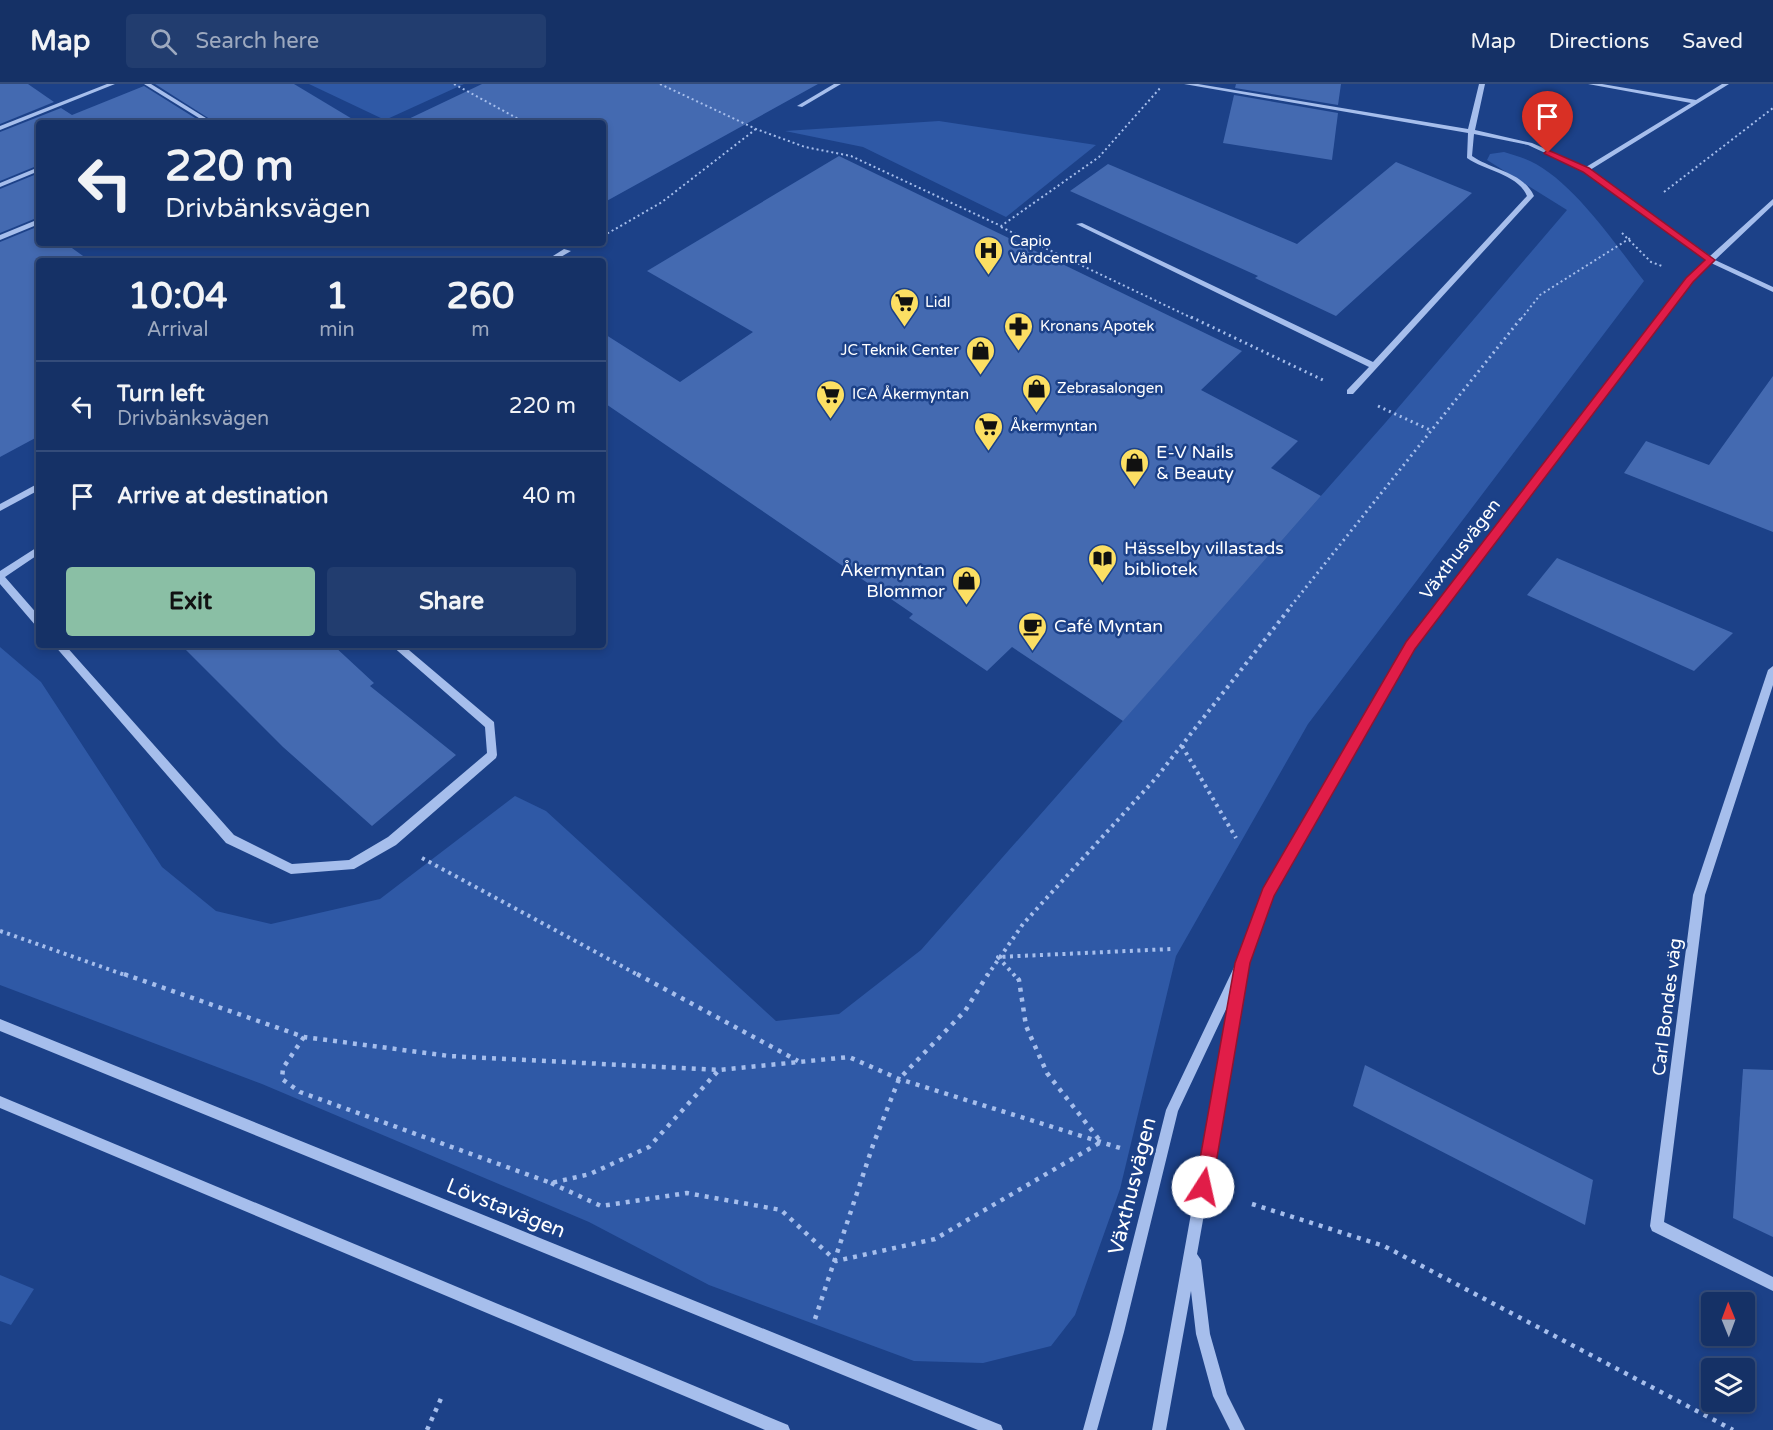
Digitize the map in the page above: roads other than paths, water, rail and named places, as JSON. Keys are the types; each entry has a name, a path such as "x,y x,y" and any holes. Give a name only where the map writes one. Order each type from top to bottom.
{"street":[{"path":"0,128 112,84"},
{"path":"147,84 206,120"},
{"path":"800,106 838,84"},
{"path":"1187,84 1530,144 1586,170 1710,260 1773,290"},
{"path":"1350,392 1531,196 1530,190 1522,183 1476,162 1469,156 1471,132 1482,84"},
{"path":"1591,84 1698,102"},
{"path":"1586,170 1726,84"},
{"path":"0,185 36,170"},
{"name":"Växthusvägen","path":"1090,1430 1117,1332 1172,1110 1242,963 1268,893 1411,646 1689,280 1773,201"},
{"path":"0,238 36,222"},
{"path":"1080,224 1374,366"},
{"path":"554,258 567,251"},
{"path":"0,508 36,488"},
{"path":"36,551 0,577 36,619"},
{"path":"62,648 230,840 291,869 350,865 392,842 492,755 490,725 400,648"},
{"name":"Carl Bondes väg","path":"1773,673 1699,895 1657,1226 1773,1284"},
{"name":"Växthusvägen","path":"1159,1430 1242,963"},
{"name":"Lövstavägen","path":"0,1025 996,1430"},
{"path":"0,1102 783,1430"},
{"path":"1192,1248 1203,1334 1220,1396 1238,1430"}],"place":[{"name":"Capio Vårdcentral","path":"989,276"},
{"name":"Lidl","path":"904,328"},
{"name":"Kronans Apotek","path":"1019,352"},
{"name":"JC Teknik Center","path":"980,376"},
{"name":"Zebrasalongen","path":"1036,414"},
{"name":"ICA Åkermyntan","path":"831,420"},
{"name":"Åkermyntan","path":"989,452"},
{"name":"E-V Nails & Beauty","path":"1135,488"},
{"name":"Hässelby villastads bibliotek","path":"1103,584"},
{"name":"Åkermyntan Blommor","path":"966,606"},
{"name":"Café Myntan","path":"1033,652"}]}
